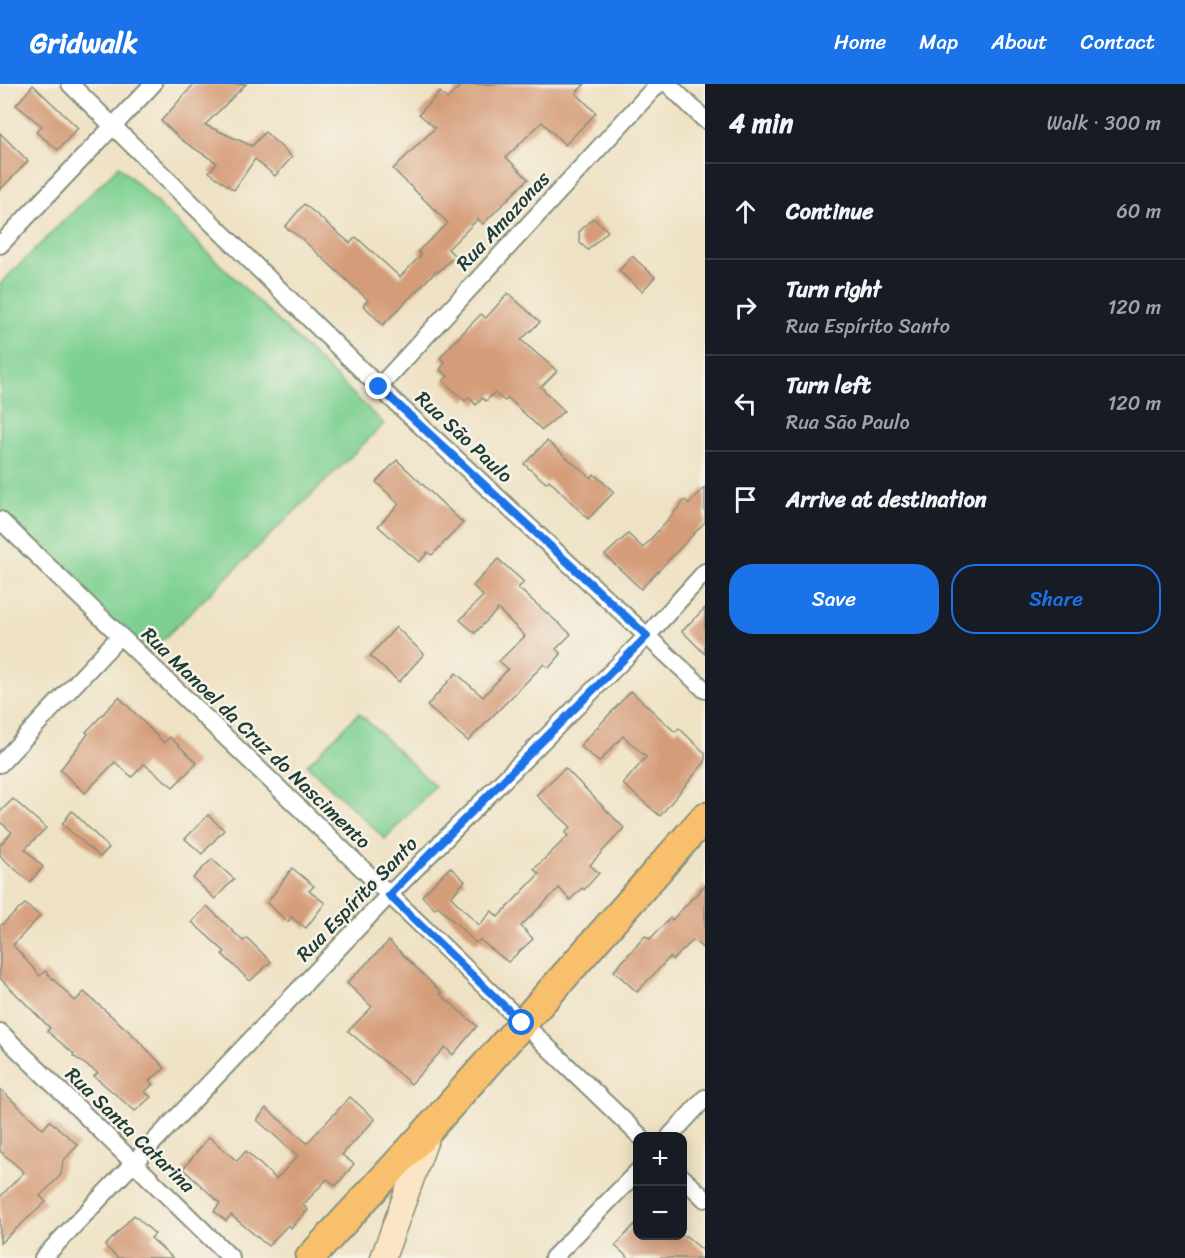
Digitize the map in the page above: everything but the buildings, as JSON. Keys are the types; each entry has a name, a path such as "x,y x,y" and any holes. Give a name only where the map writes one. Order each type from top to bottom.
{"highway":[{"path":"310,1258 430,1128 705,817"}],"main road":[{"path":"383,1258 430,1128"}],"street":[{"name":"Rua São Paulo","path":"70,84 379,387 705,690"},
{"path":"0,245 153,84"},
{"name":"Rua Amazonas","path":"379,387 658,84"},
{"path":"668,84 705,120"},
{"name":"Rua Manoel da Cruz do Nascimento","path":"0,520 635,1132"},
{"name":"Rua Espírito Santo","path":"43,1258 389,895 647,636 705,572"},
{"path":"0,764 120,636"},
{"name":"Rua Santa Catarina","path":"0,1032 231,1258"},
{"path":"674,1132 705,1098"},
{"path":"553,1258 633,1176"},
{"path":"687,1182 705,1199"}],"green space":[{"path":"119,166 384,424 146,656 0,510 0,284"},
{"path":"359,713 435,786 385,839 307,765"}],"route":[{"path":"379,387 647,636 389,895 522,1023"}]}
